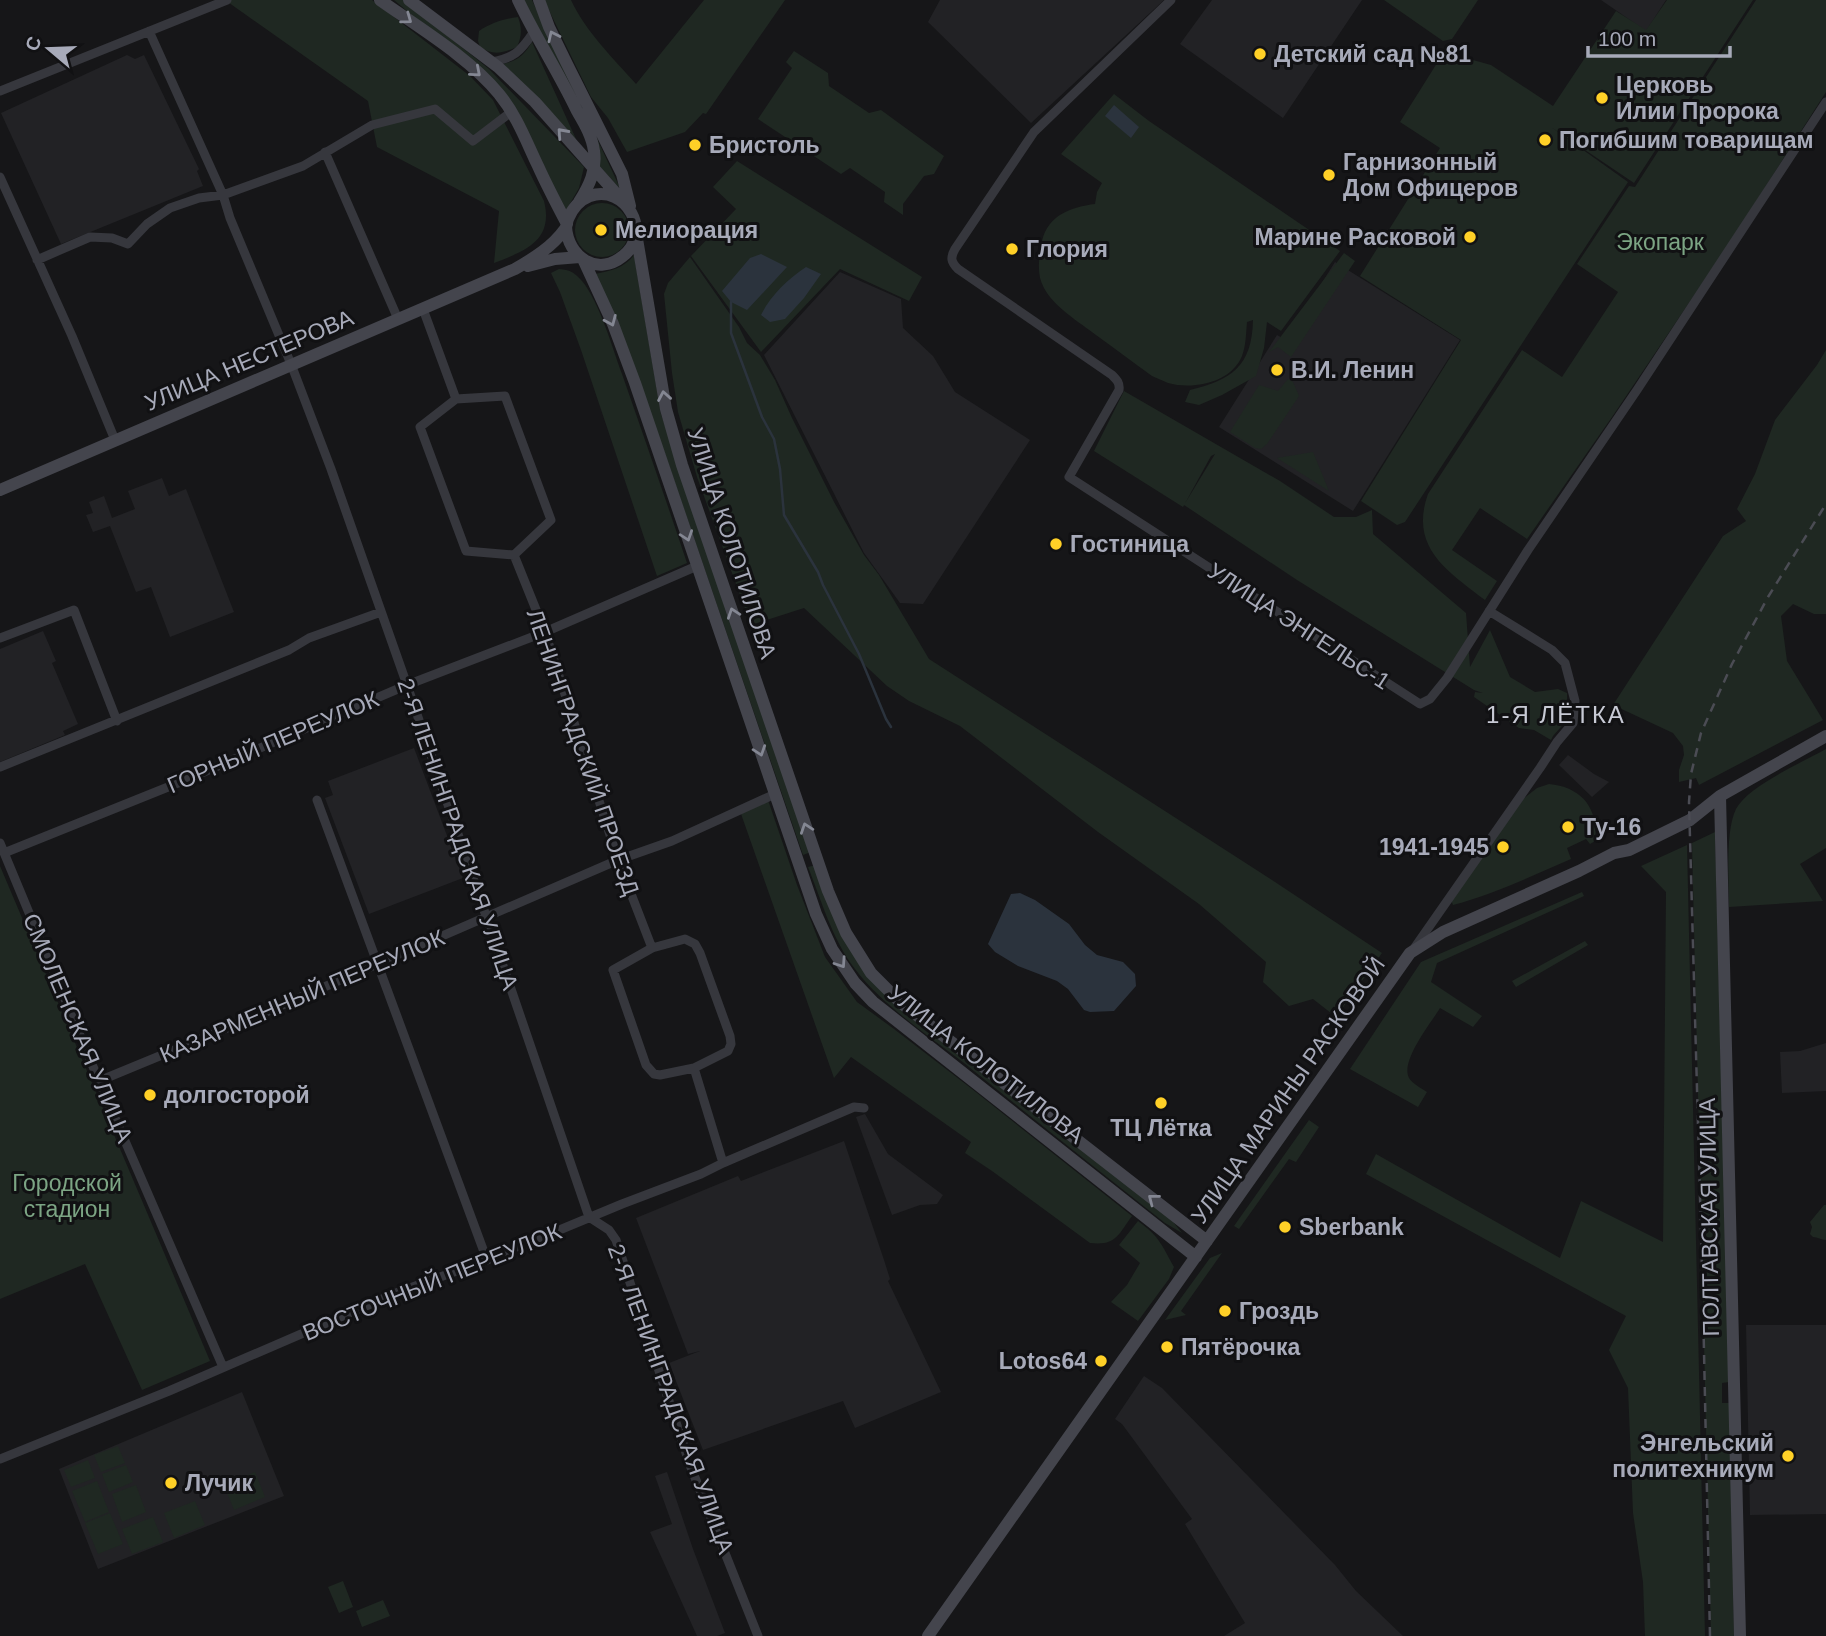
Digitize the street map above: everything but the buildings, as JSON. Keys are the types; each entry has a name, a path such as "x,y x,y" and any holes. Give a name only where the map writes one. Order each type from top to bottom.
{"main road":[{"name":"УЛИЦА КОЛОТИЛОВА","path":"380,0 484,78 511,111 526,139 567,226 570,245 582,258 613,324 799,866 832,949 855,983 873,1002 1196,1256"},
{"name":"УЛИЦА КОЛОТИЛОВА","path":"409,0 491,62 535,102 627,206 636,221 666,409 682,465 828,891 846,933 871,973 900,1002 1207,1241"},
{"path":"518,0 533,33 570,96 594,150 594,168 586,191 573,209 567,226"},
{"path":"539,0 563,56 622,174 627,206"},
{"path":"579,202 589,196 601,194 613,196 627,206"},
{"name":"УЛИЦА НЕСТЕРОВА","path":"0,490 514,269 536,257 567,226"},
{"path":"582,258 594,264 617,261 633,244 636,233"},
{"name":"УЛИЦА НЕСТЕРОВА","path":"514,269 555,259 582,258"},
{"name":"УЛИЦА МАРИНЫ РАСКОВОЙ","path":"928,1636 1410,953 1443,932 1578,872 1614,853 1629,850 1690,820 1720,796 1826,736"},
{"name":"ПОЛТАВСКАЯ УЛИЦА","path":"1720,796 1740,1636"},
{"path":"799,866 817,859"}],"street":[{"path":"0,91 227,0"},
{"name":"УЛИЦА ЭНГЕЛЬС-1","path":"1171,0 1034,132 955,249 951,256 952,263 1112,375 1120,385 1069,477 1420,704 1430,699 1447,678 1826,102"},
{"name":"2-Я ЛЕНИНГРАДСКАЯ УЛИЦА","path":"149,31 223,195 331,469 589,1217 609,1230 616,1240 690,1465 758,1636"},
{"path":"491,62 507,59 518,53 533,33"},
{"path":"37,260 90,237 112,238 128,244 147,224 170,208 199,198 223,195 303,166 372,125 435,109 473,141 511,111"},
{"path":"324,152 398,319"},
{"path":"0,177 115,440"},
{"path":"423,309 456,399"},
{"path":"505,396 542,495 551,520 514,555 467,551 420,427 456,399 505,396"},
{"name":"ЛЕНИНГРАДСКИЙ ПРОЕЗД","path":"514,555 545,632 618,860 652,948"},
{"name":"ГОРНЫЙ ПЕРЕУЛОК","path":"5,853 183,781 407,685 545,632 697,566"},
{"path":"0,638 74,610 117,721"},
{"path":"1410,953 1573,723 1573,690 1565,663 1552,650 1489,611"},
{"path":"0,767 289,650 309,638 381,612"},
{"name":"КАЗАРМЕННЫЙ ПЕРЕУЛОК","path":"99,1081 618,860 672,841 775,794"},
{"path":"317,800 487,1260"},
{"name":"СМОЛЕНСКАЯ УЛИЦА","path":"0,843 99,1081 223,1367"},
{"path":"684,939 695,944 700,953 731,1044 728,1051 694,1068 660,1076 654,1074 646,1065 612,970 652,948 684,939"},
{"path":"694,1068 723,1163"},
{"name":"ВОСТОЧНЫЙ ПЕРЕУЛОК","path":"0,1459 169,1391 396,1293 487,1260 701,1174 854,1107 864,1108"}],"shaded area":[{"path":"940,0 1164,0 1031,123 928,22"},
{"name":"Детский сад №81","path":"1212,0 1362,0 1283,118 1180,44"},
{"path":"1601,0 1666,0 1646,31"},
{"path":"127,55 135,59 144,55 199,169 197,171 203,186 61,244 1,113"},
{"path":"1114,105 1139,127 1131,138 1105,116"},
{"path":"761,254 787,267 747,310 731,302 722,291 750,258"},
{"path":"1335,262 1460,340 1353,511 1219,427 1277,335 1286,340"},
{"path":"806,267 821,274 785,319 770,322 761,315 780,288"},
{"path":"840,272 901,299 903,328 933,356 955,392 1030,440 923,604 900,603 864,553 764,355"},
{"path":"162,478 169,496 186,489 234,612 170,637 151,587 136,592 110,526 93,532 86,515 93,513 89,502 104,496 112,518 135,509 128,491"},
{"path":"43,631 56,661 52,663 78,724 63,731 65,735 0,762 0,649"},
{"path":"414,748 463,878 369,914 325,798 333,795 328,781"},
{"path":"1568,755 1609,782 1592,797 1559,765"},
{"path":"1020,893 1035,900 1069,924 1085,945 1097,955 1123,962 1135,974 1136,986 1114,1011 1084,1010 1068,989 1057,981 1018,966 995,952 988,944 1011,894"},
{"path":"1826,1043 1826,1091 1782,1093 1780,1052 1800,1051"},
{"path":"865,1114 888,1154 943,1195 937,1204 920,1205 892,1215 856,1117"},
{"path":"844,1141 885,1263 890,1279 888,1281 941,1392 855,1428 843,1401 703,1450 669,1363 700,1351 688,1354 636,1218 738,1176 741,1181"},
{"name":"Энгельский политехникум","path":"1746,1325 1826,1325 1826,1514 1750,1515"},
{"path":"1144,1376 1162,1388 1335,1565 1356,1591 1403,1636 1224,1636 1245,1623 1185,1524 1192,1519 1122,1424 1115,1419"},
{"name":"Лучик","path":"242,1392 284,1496 98,1569 59,1469"},
{"path":"667,1472 725,1633 717,1636 697,1636 650,1532 672,1524 655,1476"}],"green space":[{"path":"225,0 372,0 470,76 493,100 544,201 546,215 541,235 526,249 494,263 499,211 377,147 368,101"},
{"path":"394,0 403,0 489,69 584,167 579,188 564,214 514,108"},
{"path":"523,0 532,0 621,190 597,163"},
{"path":"544,0 571,0 592,34 636,84 704,0 785,0 706,114 703,113 685,132 627,152 608,118 591,97"},
{"path":"1384,0 1478,0 1452,39 1443,41"},
{"path":"1667,0 1753,0 1634,183 1551,127 1628,182 1405,522 1397,525 1361,501 1461,340 1360,276 1440,148 1400,122 1444,52 1491,65 1553,106 1616,11 1646,30"},
{"name":"Экопарк","path":"1756,0 1826,0 1826,92 1730,242 1527,539 1480,508 1452,550 1497,581 1485,600 1445,568 1428,543 1423,513 1428,494 1522,350 1562,377 1618,292 1577,264 1629,186 1635,187"},
{"path":"518,17 521,32 517,47 498,53 480,47 479,31 497,22"},
{"path":"532,42 577,144 503,64 520,56"},
{"path":"794,51 828,73 829,86 869,113 881,110 944,156 934,174 924,176 903,204 903,215 884,202 885,192 850,168 841,174 758,119 792,68 786,62"},
{"path":"1114,94 1149,121 1340,251 1281,331 1267,322 1264,348 1256,376 1199,405 1185,402 1190,390 1228,376 1237,368 1249,349 1253,320 1247,322 1242,356 1229,373 1199,385 1168,383 1152,376 1067,314 1048,295 1040,277 1041,247 1049,225 1069,210 1095,204 1102,183 1061,154"},
{"path":"737,161 922,277 909,301 840,269 761,352 691,256 736,209 713,187"},
{"path":"607,203 617,207 625,215 629,230 625,245 617,253 597,257 587,253 579,245 575,225 579,215 587,207"},
{"path":"1344,253 1355,261 1291,357 1278,347 1269,352"},
{"path":"634,255 661,414 811,852 803,855 664,451 595,274 617,268"},
{"path":"690,257 775,380 834,502 929,659 1382,953 1336,1017 1313,999 1289,1006 1263,982 1266,962 1199,904 1098,832 960,726 909,701 887,686 804,608 751,625 697,477 678,412 664,294 668,283"},
{"path":"559,269 572,272 579,278 600,313 687,563 657,576 581,350 551,273"},
{"path":"1826,350 1826,614 1814,614 1793,604 1781,616 1787,661 1823,720 1699,785 1696,778 1679,782 1683,746 1673,733 1613,705 1723,536 1746,521 1737,509 1755,474 1775,420"},
{"path":"1288,379 1293,382 1299,396 1267,444 1261,449 1255,448 1230,432 1259,385 1278,391"},
{"path":"1124,391 1280,481 1334,517 1356,517 1372,510 1373,534 1466,613 1470,667 1490,630 1510,677 1535,692 1558,689 1567,693 1567,720 1551,740 1534,730 1519,728 1474,697 1475,692 1483,693 1474,690 1297,580 1184,505 1183,507 1094,451","holes":["1215,454 1185,503 1211,456"]},
{"path":"1313,452 1329,491 1277,458"},
{"path":"1826,749 1826,848 1800,864 1823,901 1729,907 1729,843 1736,809 1742,800 1764,783"},
{"path":"1549,784 1571,790 1586,802 1594,819 1595,841 1590,844 1586,839 1567,848 1571,859 1498,890 1453,905 1451,900 1523,799 1537,788"},
{"path":"768,800 825,957 857,1002 1132,1216 1116,1238 1106,1243 1090,1243 965,1153 971,1142 851,1057 834,1078 740,811"},
{"path":"1715,832 1729,1382 1722,1383 1722,1403 1730,1403 1734,1636 1711,1636 1692,843"},
{"path":"1687,845 1705,1636 1645,1636 1643,1582 1633,1513 1628,1388 1609,1350 1626,1316 1366,1174 1376,1154 1560,1258 1581,1201 1663,1242 1666,892 1641,866"},
{"path":"816,865 873,979 1170,1218 1182,1233 1165,1223 878,995 855,969 834,933 808,867"},
{"name":"Городской стадион","path":"0,866 210,1361 142,1390 85,1264 0,1299"},
{"path":"1582,892 1584,896 1437,963 1431,982 1482,1016 1473,1027 1440,1008 1412,1052 1407,1071 1409,1078 1427,1092 1418,1107 1350,1069 1421,962"},
{"path":"1585,941 1588,945 1516,987 1512,981"},
{"path":"1309,1120 1319,1127 1296,1162 1289,1159 1239,1229 1234,1226"},
{"path":"1824,1205 1826,1240 1810,1234 1810,1222"},
{"path":"1138,1221 1156,1237 1174,1267 1169,1279 1138,1321 1111,1302 1127,1285 1140,1263 1119,1245"},
{"path":"1222,1253 1181,1311 1186,1315 1165,1320 1210,1258"},
{"path":"118,1446 125,1463 101,1472 94,1455"},
{"path":"88,1460 95,1478 71,1487 64,1470"},
{"path":"126,1465 133,1482 109,1492 102,1474"},
{"path":"255,1472 265,1497 234,1510 224,1485"},
{"path":"97,1481 109,1512 85,1522 72,1491"},
{"path":"136,1485 146,1512 122,1522 112,1494"},
{"path":"195,1501 205,1525 174,1538 164,1513"},
{"path":"110,1513 123,1544 98,1554 85,1523"},
{"path":"153,1517 163,1542 132,1554 122,1529"},
{"path":"343,1581 353,1607 339,1613 328,1587"},
{"path":"383,1600 390,1616 362,1627 356,1611"}],"waterway":[{"path":"731,302 731,333 762,417 774,439 784,515 818,572 859,654 891,727"}],"railway":[{"path":"1710,1636 1689,802 1691,774 1701,733 1732,664 1768,597 1826,504"}],"place":[{"name":"Детский сад №81","path":"1260,54"},
{"name":"Церковь Илии Пророка","path":"1602,98"},
{"name":"Погибшим товарищам","path":"1545,140"},
{"name":"Бристоль","path":"695,145"},
{"name":"Гарнизонный Дом Офицеров","path":"1329,175"},
{"name":"Мелиорация","path":"601,230"},
{"name":"Марине Расковой","path":"1470,237"},
{"name":"Глория","path":"1012,249"},
{"name":"В.И. Ленин","path":"1277,370"},
{"name":"Гостиница","path":"1056,544"},
{"name":"Ту-16","path":"1568,827"},
{"name":"1941-1945","path":"1503,847"},
{"name":"долгосторой","path":"150,1095"},
{"name":"ТЦ Лётка","path":"1161,1103"},
{"name":"Sberbank","path":"1285,1227"},
{"name":"Гроздь","path":"1225,1311"},
{"name":"Пятёрочка","path":"1167,1347"},
{"name":"Lotos64","path":"1101,1361"},
{"name":"Энгельский политехникум","path":"1788,1456"},
{"name":"Лучик","path":"171,1483"}],"district":[{"name":"1-Я ЛЁТКА","path":"1556,715"}]}
